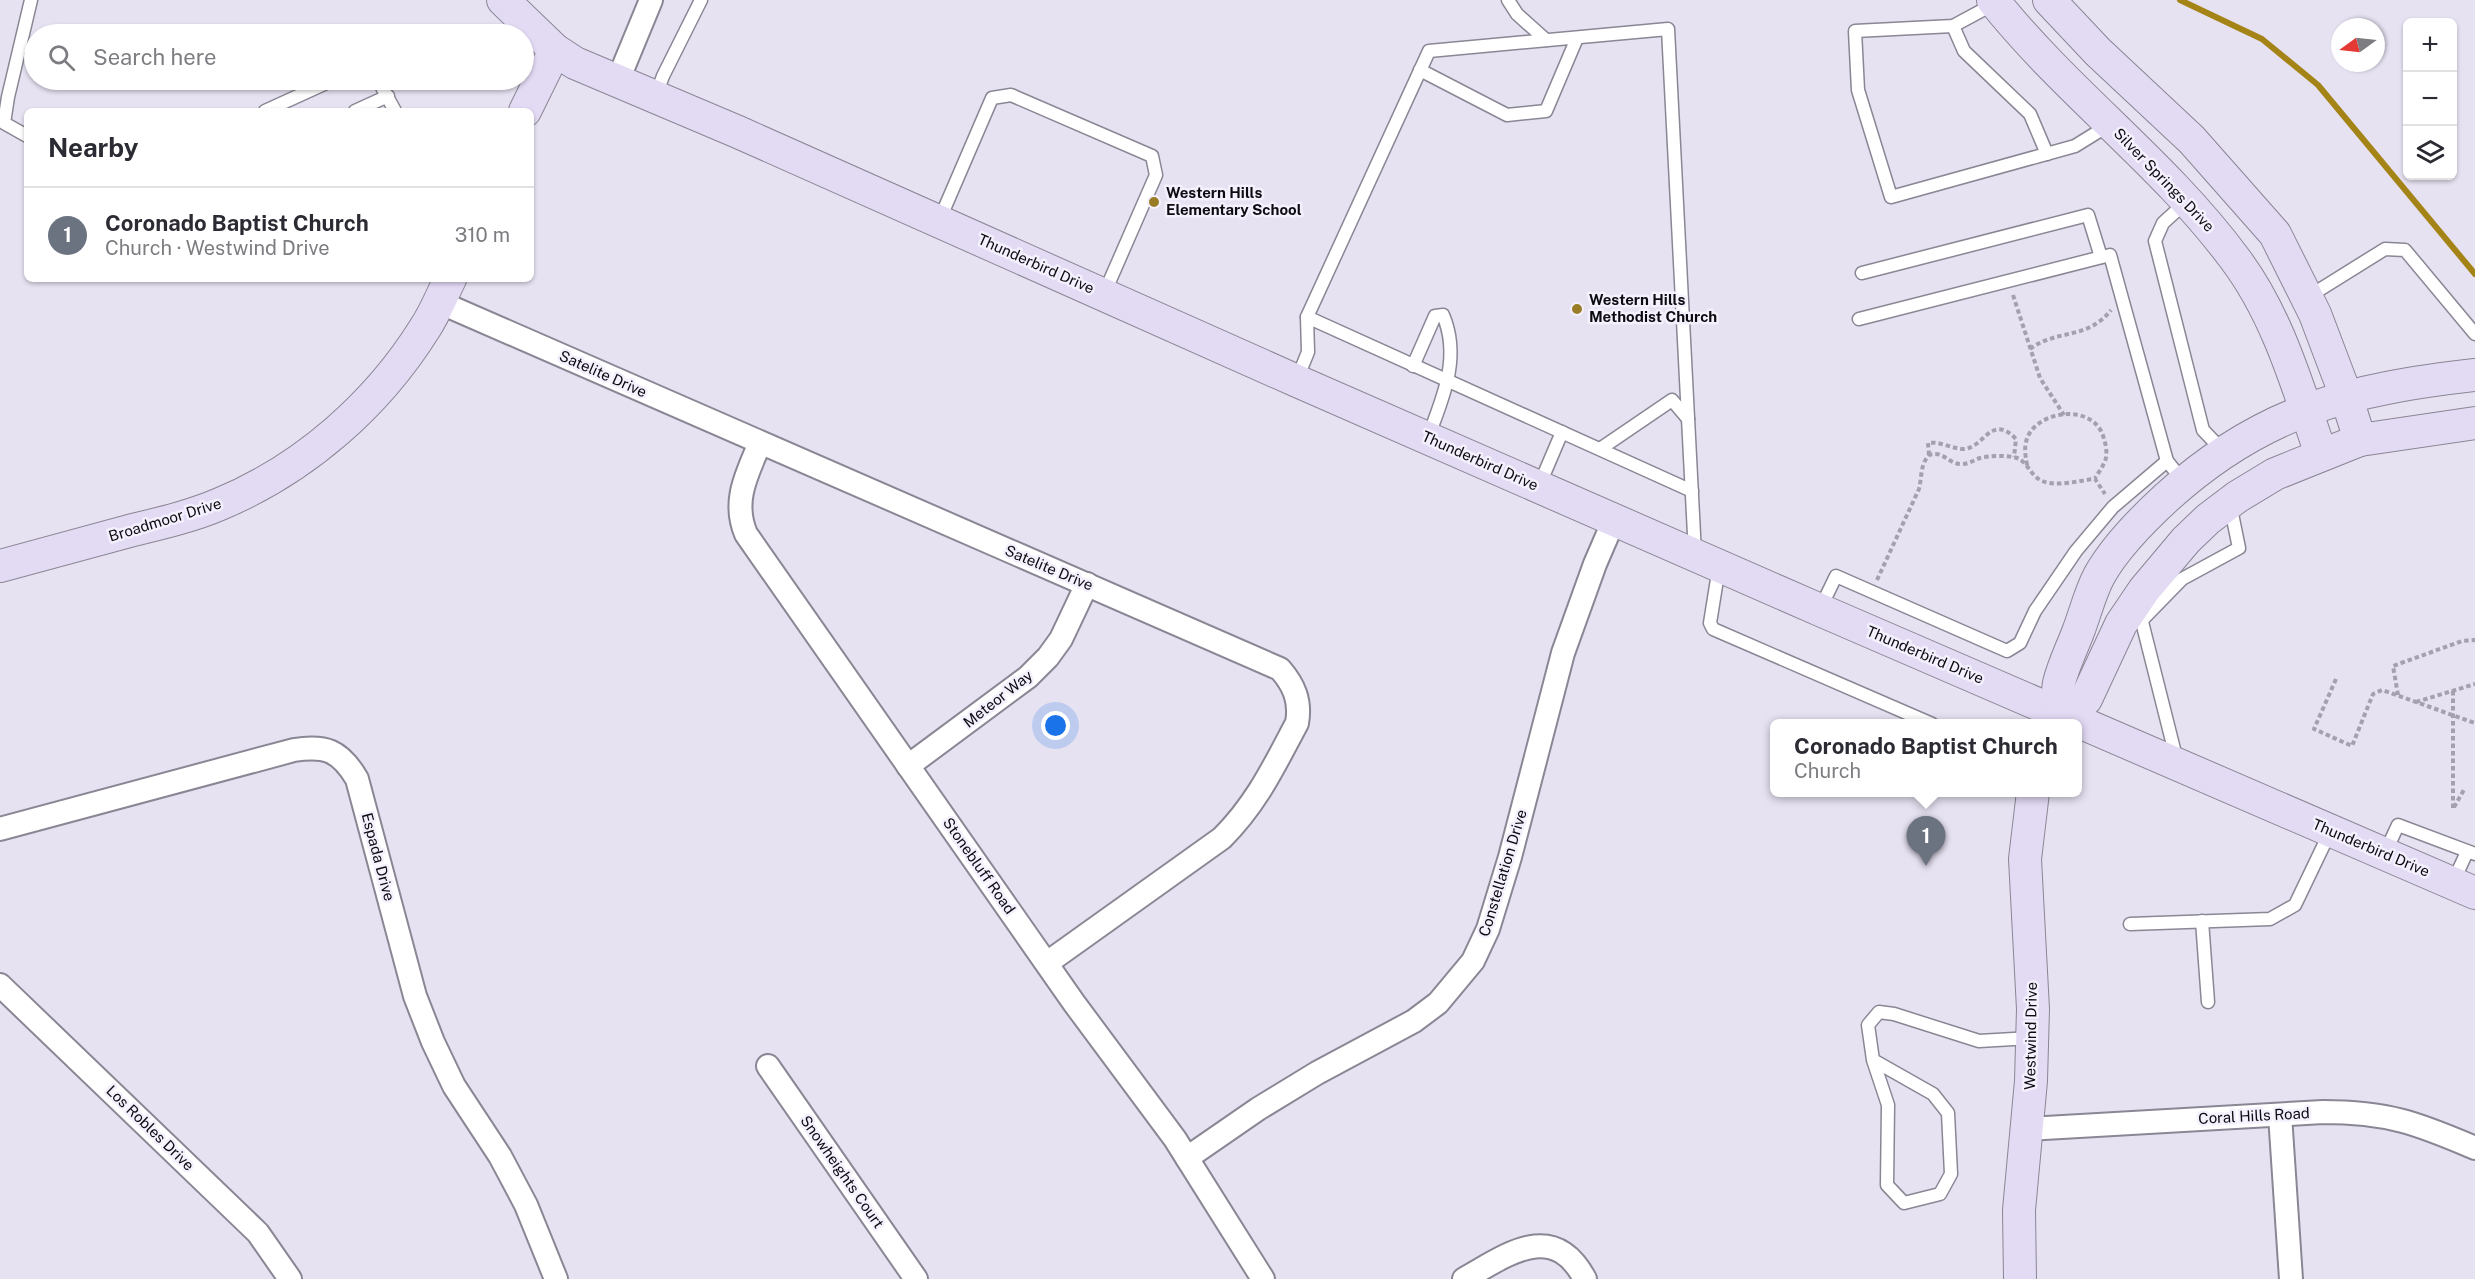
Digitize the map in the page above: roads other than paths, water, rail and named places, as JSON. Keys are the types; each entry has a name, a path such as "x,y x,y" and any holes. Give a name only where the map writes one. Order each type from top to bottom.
{"street":[{"name":"Thunderbird Drive","path":"503,0 528,24"},
{"path":"618,80 651,0"},
{"path":"2049,0 2098,52 2192,140 2275,234 2308,297 2346,396 2360,440"},
{"name":"Silver Springs Drive","path":"1996,1 2032,45 2187,201 2236,260 2253,286 2282,346 2321,454"},
{"name":"Thunderbird Drive","path":"534,30 555,50 575,63 1820,610 2058,718"},
{"path":"526,108 555,50"},
{"name":"Satelite Drive","path":"444,290 760,443 1276,665 1291,681 1297,696 1299,712 1297,723 1242,818 1222,838 1047,963"},
{"name":"Broadmoor Drive","path":"0,566 183,517 220,504 261,485 314,449 373,397 406,356 426,326 444,290"},
{"path":"2058,718 2059,684 2099,576 2152,511 2176,471 2223,451 2263,428 2346,396 2403,383 2475,375"},
{"path":"2058,718 2086,699 2121,624 2139,610 2186,540 2229,503 2275,474 2360,440 2475,423"},
{"name":"Stonebluff Road","path":"760,443 740,494 740,512 746,534 1187,1158 1263,1279"},
{"name":"Constellation Drive","path":"1187,1158 1297,1085 1414,1021 1438,1003 1473,961 1488,929 1510,857 1563,653 1594,564 1614,520"},
{"name":"Meteor Way","path":"908,766 1015,688 1035,670 1061,639 1087,584"},
{"name":"Thunderbird Drive","path":"2082,727 2178,765 2464,888"},
{"name":"Espada Drive","path":"0,829 294,750 315,747 338,755 357,778 415,996 433,1042 454,1086 500,1156 526,1205 556,1279"},
{"name":"Westwind Drive","path":"2020,1279 2019,1210 2027,1129 2033,1009 2025,859 2032,797"},
{"name":"Los Robles Drive","path":"0,985 251,1226 290,1279"},
{"name":"Snowheights Court","path":"768,1066 916,1279"},
{"name":"Coral Hills Road","path":"2027,1129 2362,1112 2393,1117 2425,1126 2475,1148"},
{"path":"2280,1115 2291,1279"},
{"path":"1464,1279 1517,1249 1532,1245 1548,1246 1562,1252 1578,1265 1585,1279"}],"lane":[{"path":"25,24 31,0"},
{"path":"656,97 663,75 701,0"},
{"path":"1508,0 1517,14 1546,40"},
{"path":"1996,1 1953,26 1855,30 1858,90 1891,197 2075,146 2110,124"},
{"path":"1953,26 1964,51 2030,114 2047,154"},
{"path":"1297,381 1308,352 1307,317 1429,51 1668,29 1692,491 1707,561 1710,623 1713,629 1923,719"},
{"path":"24,30 4,123 24,134"},
{"path":"1420,70 1507,116 1546,111 1577,38"},
{"path":"272,108 311,90"},
{"path":"384,90 394,108"},
{"path":"939,221 992,98 1011,95 1152,156 1156,175 1104,294"},
{"path":"362,108 388,96"},
{"path":"2187,201 2163,223 2155,241 2203,430 2223,451"},
{"path":"1862,273 2088,215 2101,257"},
{"path":"2308,297 2385,249 2405,250 2475,334"},
{"path":"1820,610 1836,576 2007,651 2020,643 2035,611 2076,551 2113,507 2176,471 2110,255 1859,319"},
{"path":"1413,366 1430,323 1435,316 1443,315 1449,335 1449,381 1428,438"},
{"path":"1307,317 1692,491"},
{"path":"1600,449 1672,400 1688,419"},
{"path":"1539,487 1562,432"},
{"path":"2178,765 2139,610 2182,579 2239,548 2229,503"},
{"path":"2385,854 2398,825 2471,853 2464,888"},
{"path":"2130,924 2270,918 2295,905 2331,830"},
{"path":"2202,921 2208,1002"},
{"path":"1873,1060 1933,1094 1948,1113 1951,1174 1940,1194 1904,1203 1887,1185 1888,1105 1873,1060 1868,1025 1879,1012 1894,1014 1979,1041 2032,1038"}],"waterway":[{"path":"2180,0 2262,39 2318,85 2475,274"}],"place":[{"name":"Western Hills Elementary School","path":"1154,202"},
{"name":"Western Hills Methodist Church","path":"1577,309"},
{"name":"Coronado Baptist Church","path":"1926,866"}]}
